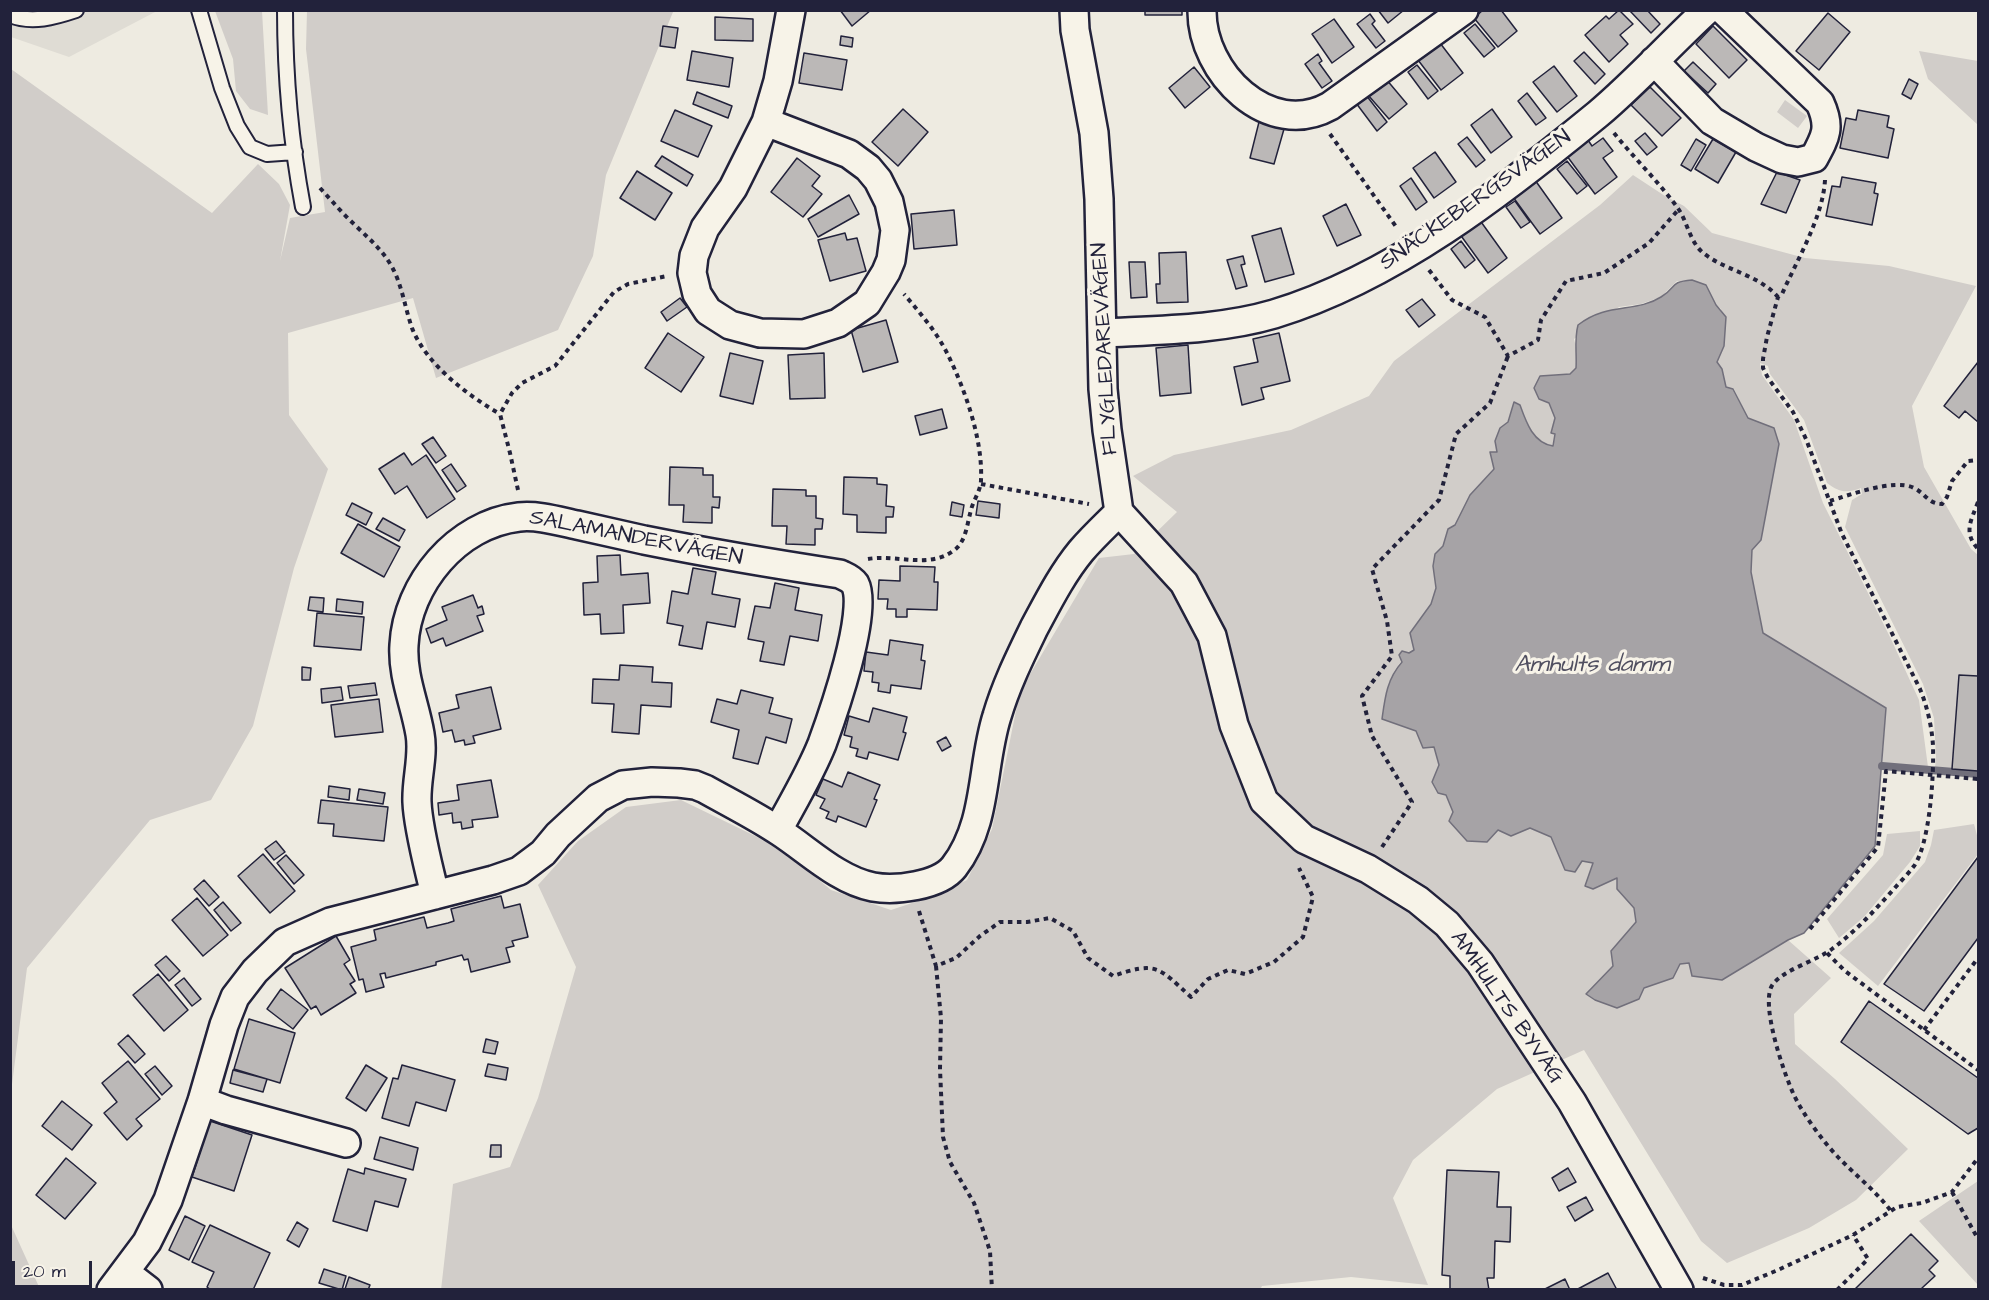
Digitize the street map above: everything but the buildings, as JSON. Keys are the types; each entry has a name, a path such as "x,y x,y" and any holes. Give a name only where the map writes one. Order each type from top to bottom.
{"street":[{"path":"766,122 849,154 868,168 878,180 889,202 895,230 891,260 867,303 838,323 804,334 760,333 730,325 708,310 697,294 692,273 694,256 705,228 733,188 766,122 778,81 791,10"},
{"name":"FLYGLEDAREVÄGEN","path":"1074,10 1075,30 1094,133 1099,199 1107,430 1118,505"},
{"path":"1202,10 1208,46 1221,72 1238,93 1266,108 1292,116 1316,114 1345,96 1464,10"},
{"name":"SNÄCKEBERGSVÄGEN","path":"1102,333 1219,324 1273,314 1376,273 1445,229 1545,157 1598,113 1707,10"},
{"path":"1654,61 1712,121 1756,147 1782,159 1798,162 1814,158 1824,140 1827,121 1820,103 1723,10"},
{"path":"148,1290 118,1281 147,1242 168,1200 235,997 255,970 285,942 330,922 493,880 519,871 543,853 558,835 598,798 623,786 652,782 696,785 778,830 831,868 871,886 893,889 929,882 953,869 970,841 978,818 996,717 1011,676 1054,589 1118,505"},
{"name":"AMHULTS BYVÄG","path":"1118,505 1184,583 1212,636 1234,725 1264,801 1304,839 1368,869 1425,906 1447,924 1480,963 1689,1281"},
{"name":"SALAMANDERVÄGEN","path":"435,895 417,802 420,735 405,667 404,646 407,618 417,594 433,566 459,543 481,529 506,519 547,518 691,550 840,574 851,579"},
{"path":"778,830 821,745 841,688 855,634 858,596 856,586 851,579"},
{"path":"202,1101 226,1110 346,1143"}],"lane":[{"path":"10,15 37,19 53,18 76,10"},
{"path":"199,10 222,88 237,126 250,147 267,154 295,152"},
{"path":"285,10 285,37 295,152 303,207"}],"path":[{"path":"1598,113 1679,209 1688,231 1702,251 1742,272 1773,291 1778,297"},
{"path":"1316,114 1452,300 1485,317 1508,356"},
{"path":"1814,158 1826,176 1825,189 1816,218 1782,294 1778,297 1767,337 1763,359 1764,368 1768,378 1793,412 1806,439 1842,534 1899,645 1925,702 1933,745 1932,775 1927,831 1915,866 1869,917 1827,953 1795,969 1773,984 1770,991 1770,1020 1779,1057 1794,1095 1836,1155 1878,1193 1891,1211"},
{"path":"298,178 318,186 376,244 393,268 413,330 420,343 450,380 479,402 500,414"},
{"path":"1368,869 1412,802 1372,736 1362,696 1392,656 1387,621 1372,569 1439,500 1456,434 1490,403 1508,356 1538,340 1541,320 1566,281 1604,273 1649,243 1679,209"},
{"path":"851,579 860,563 866,559 926,560 940,558 955,551 963,540 974,498 981,483 978,442 967,404 947,353 929,323 886,272"},
{"path":"522,517 500,414 512,393 522,383 555,366 614,292 628,284 692,273"},
{"path":"1830,501 1865,490 1904,485 1914,488 1930,502 1942,504 1952,481 1968,461 1978,460"},
{"path":"981,483 1087,505 1118,505"},
{"path":"1978,502 1968,527 1972,541 1978,549"},
{"path":"1810,929 1878,847 1886,771 1978,779"},
{"path":"936,966 956,958 980,936 1000,922 1027,922 1050,918 1073,932 1088,957 1113,976 1136,968 1153,967 1191,997 1208,979 1228,970 1245,974 1274,962 1303,937 1313,897 1304,874 1296,864 1310,842"},
{"path":"912,887 936,966 941,1018 940,1069 943,1137 950,1162 974,1203 990,1251 992,1290"},
{"path":"1827,953 1845,971 1978,1070"},
{"path":"1924,1030 1978,958"},
{"path":"1689,1281 1703,1279 1724,1285 1742,1285 1853,1235 1896,1207 1922,1203 1952,1192 1978,1158"},
{"path":"1952,1192 1978,1239"},
{"path":"1837,1290 1868,1259 1853,1235"}],"shaded area":[{"path":"11,11 157,11 69,57 11,37"},
{"path":"215,11 262,11 268,115 250,109 236,91 233,59"},
{"path":"307,11 673,12 606,175 593,256 558,330 436,378 413,298 288,333 289,415 328,469 294,568 253,726 211,800 150,820 27,968 11,1092 11,69 212,213 258,164 279,184 290,205 280,261 290,218 325,212 306,49"},
{"path":"1919,51 1978,61 1978,125 1928,79"},
{"path":"1785,100 1807,116 1798,128 1777,112"},
{"path":"1633,175 1684,206 1712,233 1805,258 1889,266 1976,286 1912,406 1924,467 1971,549 1978,555 1978,676 1959,675 1952,769 1935,768 1934,718 1923,684 1845,527 1852,500 1862,494 1861,488 1844,491 1827,483 1804,420 1770,374 1768,366 1760,363 1762,375 1794,420 1823,503 1919,700 1928,767 1882,763 1886,708 1763,633 1751,572 1752,550 1761,540 1774,428 1748,418 1734,389 1726,388 1722,369 1717,362 1724,346 1721,309 1716,305 1706,285 1677,281 1661,297 1641,304 1619,307 1574,339 1577,351 1576,368 1570,374 1552,375 1549,403 1555,418 1551,432 1555,434 1553,447 1540,441 1528,425 1520,405 1514,403 1497,452 1494,468 1470,495 1455,526 1448,529 1443,546 1435,554 1433,566 1436,588 1431,604 1410,633 1414,650 1399,664 1390,680 1382,719 1416,731 1434,746 1446,795 1453,812 1449,822 1498,830 1511,836 1530,828 1551,837 1582,861 1593,863 1586,886 1593,889 1617,878 1617,889 1634,908 1636,922 1611,951 1613,966 1587,993 1595,1000 1617,1008 1639,999 1644,988 1673,978 1680,964 1689,963 1722,980 1788,940 1831,978 1794,1014 1795,1044 1908,1149 1856,1200 1809,1228 1727,1263 1701,1241 1584,1050 1497,1089 1413,1160 1393,1198 1428,1285 1351,1277 1262,1286 1260,1290 441,1290 453,1184 510,1167 538,1098 576,967 538,885 578,841 626,807 681,800 782,849 831,890 891,910 933,896 967,880 992,829 1020,691 1099,558 1134,554 1177,512 1133,476 1174,455 1291,430 1369,396 1394,361 1600,205"},
{"path":"1974,824 1978,839 1978,854 1878,986 1839,953 1874,921 1925,862 1934,830"},
{"path":"1920,831 1920,846 1910,862 1864,917 1839,938 1827,919 1883,855 1887,834"},
{"path":"1978,1181 1978,1285 1919,1221"},
{"path":"11,1225 40,1289 11,1289"}],"water":[{"name":"Amhults damm","path":"1692,280 1706,285 1716,305 1726,317 1724,346 1717,362 1722,369 1726,387 1733,389 1748,418 1774,428 1779,444 1761,540 1752,550 1751,572 1763,633 1886,708 1875,846 1804,933 1788,940 1722,980 1692,976 1689,963 1680,964 1673,978 1644,988 1639,999 1617,1008 1586,994 1613,966 1611,951 1636,922 1634,908 1617,889 1617,878 1593,889 1585,886 1593,863 1582,861 1575,872 1565,870 1551,837 1530,828 1511,836 1498,830 1487,842 1467,841 1449,821 1453,812 1446,795 1438,793 1432,782 1439,765 1434,747 1423,748 1416,731 1382,719 1390,682 1402,662 1399,655 1402,651 1409,653 1414,650 1410,633 1431,604 1436,588 1433,566 1435,554 1443,546 1448,529 1455,525 1470,495 1494,469 1490,452 1497,452 1495,441 1500,428 1508,422 1514,402 1520,405 1535,436 1540,441 1553,446 1555,434 1551,433 1555,418 1549,403 1539,399 1534,388 1540,376 1570,374 1576,368 1578,325 1600,313 1651,302 1676,284"}],"waterway":[{"path":"1882,766 1978,774"}]}
